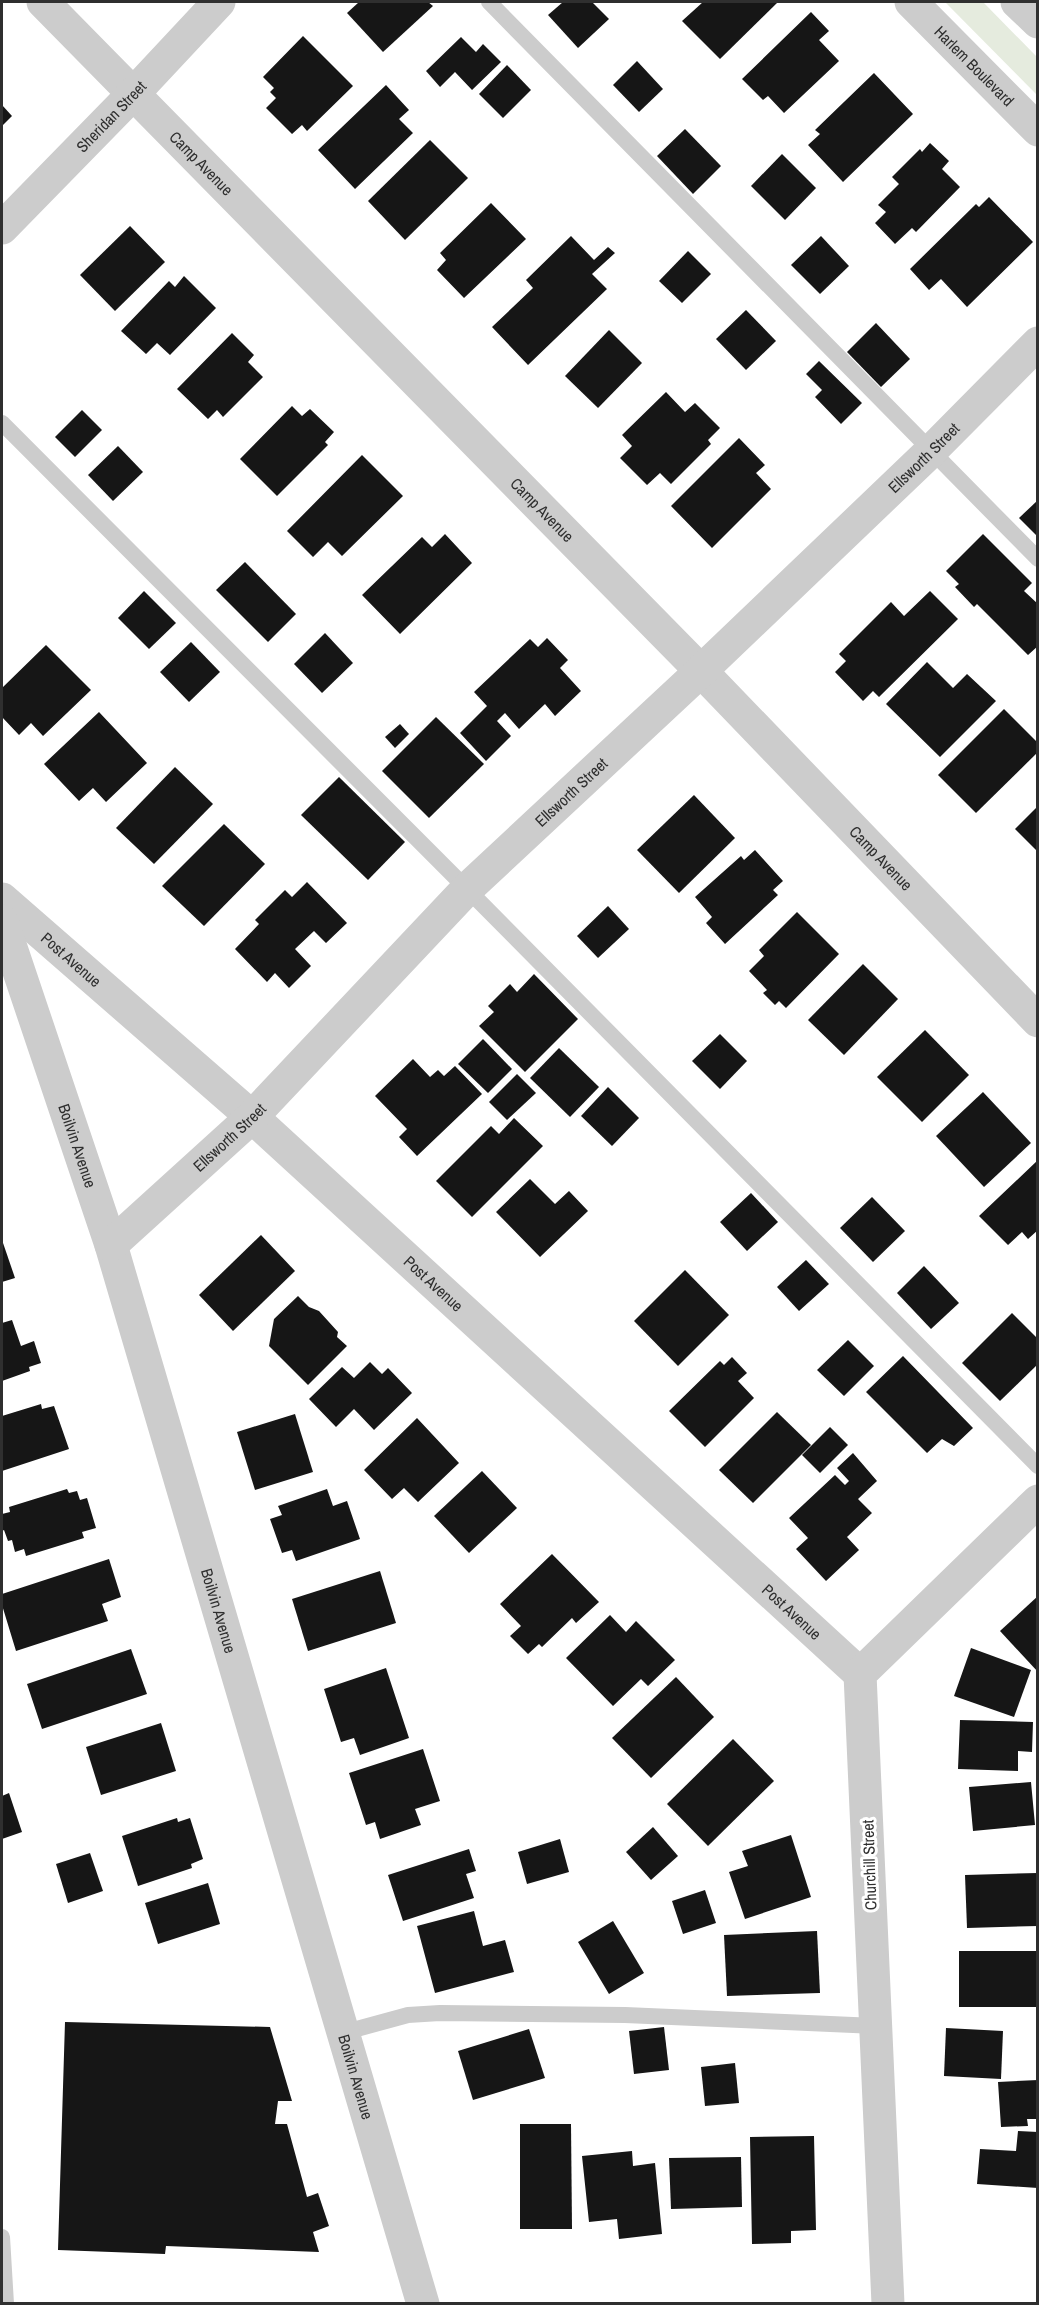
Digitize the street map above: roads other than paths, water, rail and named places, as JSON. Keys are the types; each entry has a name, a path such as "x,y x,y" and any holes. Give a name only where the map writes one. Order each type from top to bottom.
{"street":[{"name":"Camp Avenue","path":"43,2 701,671 1038,1021"},
{"name":"Sheridan Street","path":"2,228 219,2"},
{"name":"Harlem Boulevard","path":"911,2 1038,130"},
{"path":"1017,2 1038,22"},
{"name":"Ellsworth Street","path":"111,1245 252,1117 466,889 701,671 931,451 1038,343"},
{"name":"Post Avenue","path":"2,899 252,1117 860,1674"},
{"name":"Boilvin Avenue","path":"2,921 111,1245 423,2304"},
{"path":"860,1674 1038,1501"},
{"name":"Churchill Street","path":"860,1674 888,2304"}],"lane":[{"path":"489,2 1038,559"},
{"path":"2,423 1038,1466"},
{"path":"342,2033 408,2016 440,2013 625,2015 876,2026"},
{"path":"2,2237 6,2304"}]}
